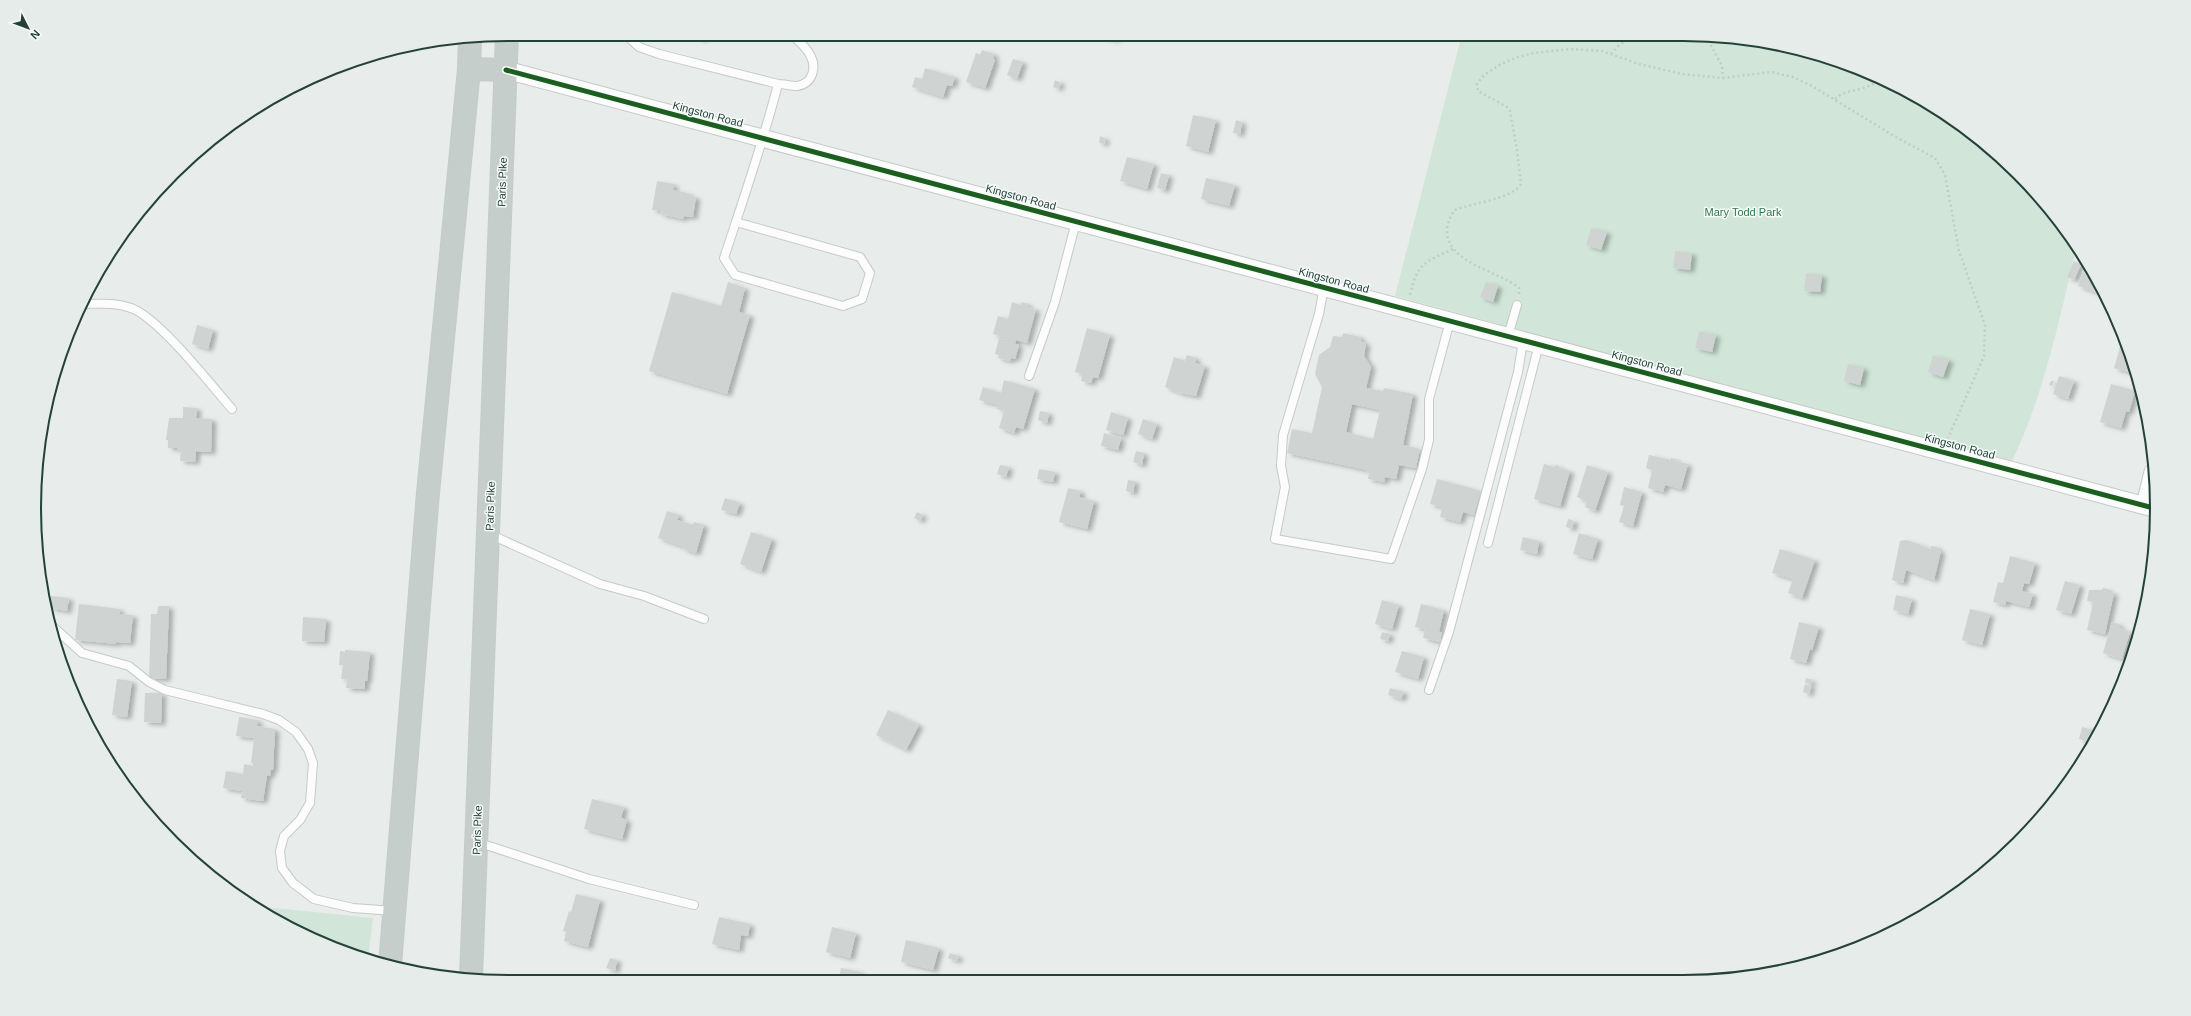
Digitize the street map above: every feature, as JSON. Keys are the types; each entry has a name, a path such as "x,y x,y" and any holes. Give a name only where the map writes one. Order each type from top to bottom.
{"highway":[{"name":"Paris Pike","path":"471,973 507,41"},
{"path":"390,960 428,493 469,69 470,43"},
{"path":"469,69 506,70"}],"street":[{"name":"Kingston Road","path":"506,70 2150,507"}],"lane":[{"path":"633,41 639,47 659,54 778,84 796,86 806,83 812,75 814,63 810,53 798,41"},
{"path":"736,222 860,257 870,273 862,299 843,306 735,274 724,258 736,222 764,139 778,84"},
{"path":"1029,376 1055,302 1076,222"},
{"path":"1324,287 1319,314 1283,435 1281,466 1285,487 1275,539 1391,559 1422,470 1429,440 1429,399 1450,321"},
{"path":"88,304 118,304 132,308 150,320 232,409"},
{"path":"1429,690 1450,632 1518,372 1523,340 1517,305"},
{"path":"1488,543 1523,340"},
{"path":"488,534 600,584 644,596 704,619"},
{"path":"58,631 82,654 129,666 148,682 165,690 273,718 296,732 308,749 313,763 310,803 300,820 284,836 280,851 282,868 292,883 314,899 360,909 395,912"},
{"path":"477,841 589,879 694,904"}],"path":[{"path":"1611,54 1620,44 1628,41"},
{"path":"1709,42 1722,66 1723,78"},
{"path":"1517,305 1520,288 1512,282 1499,278 1469,261 1453,250 1446,239 1451,215 1455,210 1504,196 1513,192 1521,184 1518,150 1510,111 1507,107 1478,91 1478,84 1484,74 1518,57 1534,53 1570,50 1602,51 1639,64 1682,74 1723,78 1771,72 1793,77 1835,99 1894,136 1935,158 1945,174 1959,251 1982,315 1985,338 1984,356 1942,451"},
{"path":"1835,99 1842,93 1862,90 1873,82"},
{"path":"1409,299 1415,274 1424,263 1453,250"}],"green space":[{"name":"Mary Todd Park","path":"1460,41 1714,42 1774,50 1833,66 1890,89 1917,104 1967,138 1991,157 2034,200 2075,255 2042,384 2023,437 2011,463 1395,296"},
{"path":"267,907 373,918 369,953 301,927"}],"building":[{"path":"982,50 994,54 993,59 995,60 985,88 966,82 976,53 980,55"},
{"path":"1013,59 1023,62 1017,79 1007,75"},
{"path":"925,68 955,77 952,86 947,85 943,97 912,87 915,77 922,79"},
{"path":"1055,80 1061,83 1058,89 1053,87"},
{"path":"1193,115 1216,120 1208,152 1186,146"},
{"path":"1236,120 1242,122 1240,134 1233,133"},
{"path":"1100,136 1105,138 1104,144 1099,143"},
{"path":"1127,157 1154,164 1147,189 1120,181"},
{"path":"1161,173 1169,175 1165,190 1157,188"},
{"path":"1206,178 1235,185 1229,206 1201,199"},
{"path":"657,181 674,184 673,190 688,193 688,195 696,197 693,217 684,216 683,219 660,214 661,211 652,210"},
{"path":"1591,228 1607,232 1601,250 1586,245"},
{"path":"1675,251 1692,253 1690,270 1673,268"},
{"path":"2074,261 2080,264 2074,280 2067,277"},
{"path":"2084,269 2097,293 2078,286"},
{"path":"1806,273 1822,275 1820,292 1804,291"},
{"path":"728,282 745,288 739,312 750,315 727,394 649,371 672,292 721,306"},
{"path":"1486,282 1498,286 1493,302 1480,297"},
{"path":"1012,302 1021,305 1022,302 1028,304 1027,307 1036,309 1027,343 1016,340 1015,344 1019,345 1015,359 1011,358 1010,361 998,358 999,355 995,354 999,338 1003,339 1003,337 993,334 998,316 1008,319"},
{"path":"197,325 213,330 208,349 192,344"},
{"path":"1087,328 1110,335 1098,378 1093,377 1091,383 1081,381 1083,374 1075,372"},
{"path":"1699,331 1716,335 1712,352 1695,348"},
{"path":"1343,333 1361,337 1360,341 1366,343 1364,356 1371,367 1366,388 1383,391 1384,388 1413,394 1403,445 1420,449 1416,468 1399,465 1396,479 1385,477 1384,482 1368,479 1369,473 1366,472 1367,470 1287,453 1292,429 1312,433 1322,387 1315,374 1319,355 1330,347 1333,336 1342,337","holes":["1352,404 1380,410 1373,439 1346,432"]},
{"path":"2120,346 2129,372 2114,368"},
{"path":"1187,355 1196,358 1195,363 1205,366 1196,396 1180,393 1165,387 1174,357 1185,361"},
{"path":"1933,355 1949,360 1943,377 1928,372"},
{"path":"1848,364 1864,368 1860,385 1844,381"},
{"path":"2059,376 2074,381 2068,399 2053,394"},
{"path":"1004,380 1035,389 1023,429 1016,427 1014,433 999,428 1004,411 997,409 998,405 979,400 983,387 1001,393"},
{"path":"2051,381 2054,381 2052,386 2049,385"},
{"path":"2111,384 2135,391 2129,412 2126,411 2121,428 2100,422"},
{"path":"183,407 197,408 196,418 212,419 211,452 196,451 195,462 180,461 181,451 177,451 177,448 168,448 168,440 166,440 169,418 183,418"},
{"path":"1040,411 1049,413 1047,423 1038,420"},
{"path":"1111,412 1128,418 1123,435 1106,430"},
{"path":"1143,419 1157,424 1152,439 1138,434"},
{"path":"1104,433 1121,438 1118,450 1101,446"},
{"path":"1136,451 1144,453 1142,465 1133,462"},
{"path":"1649,455 1671,460 1671,458 1676,459 1675,461 1688,464 1681,489 1665,485 1663,492 1648,488 1652,470 1646,468"},
{"path":"1544,464 1554,467 1556,465 1559,466 1559,468 1570,471 1560,506 1534,499"},
{"path":"1000,465 1009,467 1006,477 997,474"},
{"path":"1587,465 1608,472 1595,511 1585,507 1587,501 1577,497"},
{"path":"1039,469 1055,472 1053,482 1037,479"},
{"path":"1437,479 1481,491 1474,515 1463,512 1460,522 1440,517 1442,507 1430,504"},
{"path":"1128,480 1135,481 1133,493 1126,491"},
{"path":"1624,487 1642,492 1633,526 1619,522 1624,506 1620,505"},
{"path":"1068,488 1081,491 1079,497 1094,501 1087,529 1059,522"},
{"path":"725,498 740,503 736,514 721,510"},
{"path":"667,511 679,515 677,520 693,525 694,522 704,525 696,553 658,538"},
{"path":"917,512 923,515 920,521 914,518"},
{"path":"1568,519 1574,521 1572,529 1566,527"},
{"path":"751,532 772,539 761,572 740,564"},
{"path":"1579,533 1598,539 1592,559 1573,554"},
{"path":"1523,537 1539,541 1537,554 1520,550"},
{"path":"1904,540 1931,549 1931,546 1938,547 1937,550 1941,551 1934,580 1906,570 1903,583 1892,580 1900,541"},
{"path":"1780,549 1815,560 1802,598 1788,593 1793,579 1772,573"},
{"path":"2010,556 2035,563 2029,584 2024,583 2022,591 2033,594 2029,607 2006,601 2005,605 1993,602 1998,582 2003,583"},
{"path":"2065,581 2080,585 2071,614 2056,610"},
{"path":"2103,588 2108,589 2108,592 2114,593 2105,634 2087,630 2093,602 2087,601 2089,590 2102,590"},
{"path":"1896,595 1912,599 1908,614 1893,610"},
{"path":"51,596 69,598 67,611 52,608"},
{"path":"1382,600 1399,605 1392,629 1375,624"},
{"path":"79,604 120,609 119,614 133,615 130,643 116,642 116,644 75,640"},
{"path":"1421,604 1444,610 1439,632 1442,632 1440,642 1423,638 1425,629 1415,627"},
{"path":"158,606 169,606 166,679 149,678 151,614 157,614"},
{"path":"1970,609 1990,614 1982,645 1962,640"},
{"path":"303,617 326,619 324,642 302,641"},
{"path":"1799,622 1819,627 1812,650 1810,649 1806,663 1790,659"},
{"path":"2112,622 2119,624 2118,627 2130,632 2122,659 2103,653"},
{"path":"1382,632 1390,634 1388,641 1380,639"},
{"path":"345,650 370,652 365,689 346,688 347,679 341,679 343,665 339,665 340,651 345,652"},
{"path":"1402,651 1424,657 1418,679 1395,672"},
{"path":"1806,678 1812,680 1811,684 1805,683"},
{"path":"117,679 132,681 127,717 112,715"},
{"path":"1805,684 1811,686 1809,694 1803,692"},
{"path":"1390,688 1404,692 1401,699 1388,695"},
{"path":"145,693 162,693 161,723 144,722"},
{"path":"888,710 919,725 906,750 876,735"},
{"path":"239,717 258,720 257,726 275,729 273,770 271,769 270,776 267,775 263,801 241,798 242,791 223,788 226,771 243,774 244,764 253,766 253,763 251,763 254,738 236,736"},
{"path":"2082,727 2093,730 2087,741 2079,739"},
{"path":"592,799 624,807 621,818 627,820 622,839 584,829"},
{"path":"576,894 600,900 588,947 564,941 566,932 563,931 569,911 571,912"},
{"path":"719,917 750,924 748,936 741,935 739,950 712,944"},
{"path":"832,927 856,933 850,958 826,952"},
{"path":"906,940 939,948 933,970 901,962"},
{"path":"950,953 959,956 957,961 948,958"},
{"path":"610,958 617,960 615,971 606,968"},
{"path":"841,968 861,972 860,975 839,975"}],"cycle path":[{"path":"506,70 2150,507"}]}
